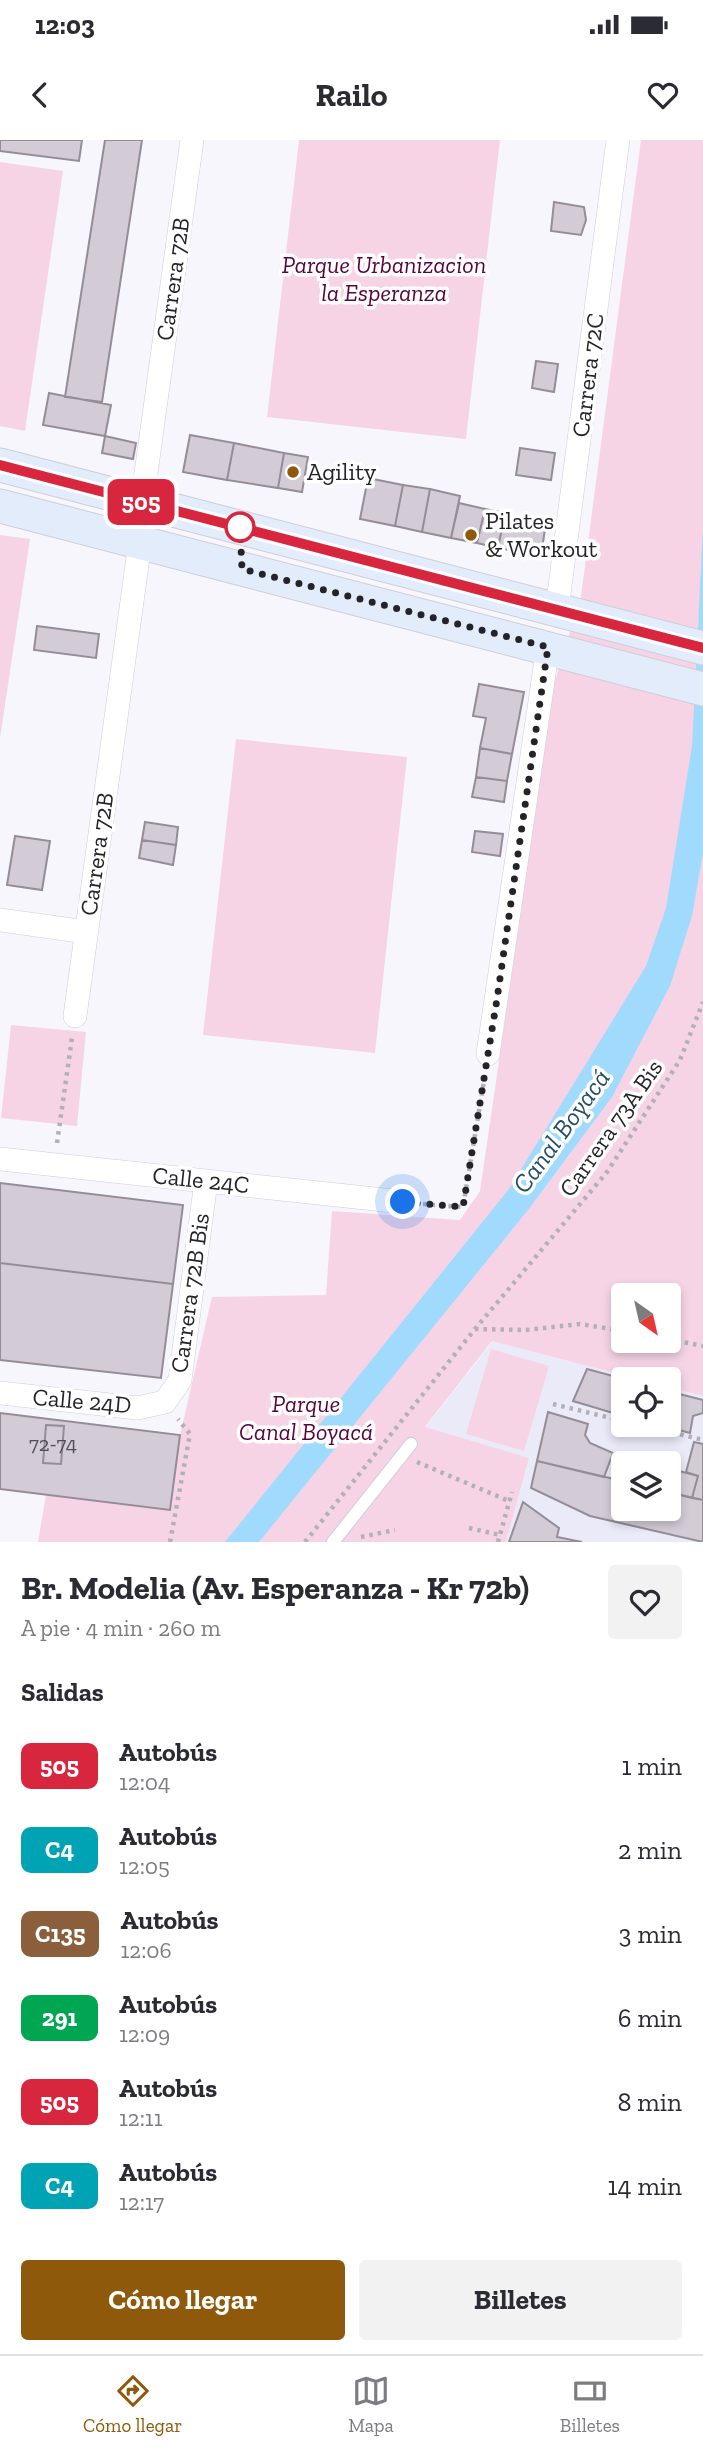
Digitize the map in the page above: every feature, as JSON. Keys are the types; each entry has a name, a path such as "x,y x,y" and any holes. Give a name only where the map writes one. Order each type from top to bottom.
{"main road":[{"path":"0,465 703,648"},
{"path":"0,506 703,689"}],"street":[{"name":"Carrera 72B","path":"142,502 192,140"},
{"name":"Carrera 72C","path":"557,610 618,140"},
{"name":"Carrera 72B","path":"75,1016 140,543"},
{"path":"488,1054 548,647"},
{"path":"0,920 86,932"},
{"name":"Calle 24C","path":"0,1159 403,1202"},
{"name":"Carrera 72B Bis","path":"165,1402 180,1380 206,1181"},
{"name":"Calle 24D","path":"0,1393 137,1408 165,1402"}],"lane":[{"path":"333,1542 411,1444"}],"path":[{"name":"Carrera 73A Bis","path":"305,1542 475,1329 607,1172 680,1060 703,1002"},
{"path":"54,1164 75,1016"},
{"path":"403,1202 463,1207 488,1054"},
{"path":"475,1329 526,1330 580,1324 611,1329"},
{"path":"681,1342 703,1346"},
{"path":"165,1402 190,1434 170,1542"},
{"path":"553,1404 611,1418"},
{"path":"681,1434 703,1440"},
{"path":"411,1460 509,1501"},
{"path":"498,1542 512,1492"},
{"path":"469,1528 500,1535"},
{"path":"361,1537 395,1530"}],"shaded area":[{"path":"493,1341 611,1372 611,1437 681,1437 681,1390 703,1396 703,1542 506,1542 529,1458 425,1428"}],"green space":[{"name":"Parque Urbanizacion la Esperanza","path":"299,140 500,140 466,439 267,417"},
{"name":"Parque Canal Boyacá","path":"641,140 703,140 703,1396 681,1390 681,1367 611,1367 611,1372 492,1341 425,1427 529,1458 506,1542 38,1542 46,1495 170,1510 180,1435 212,1297 326,1295 332,1211 460,1220 480,1191 554,684 581,596"},
{"path":"0,162 63,171 25,431 0,426"},
{"path":"0,535 30,539 0,738"},
{"path":"236,739 407,757 375,1053 203,1035"},
{"path":"11,1025 86,1032 77,1126 1,1118"},
{"path":"491,1349 549,1366 524,1451 466,1434"}],"water":[{"name":"Canal Boyacá","path":"703,527 703,853 692,916 670,986 612,1097 528,1210 259,1542 225,1542 509,1189 646,966 666,908 692,746"}],"building":[{"path":"0,140 82,140 79,161 0,151"},
{"path":"105,140 142,140 102,402 65,397"},
{"path":"554,202 584,207 586,220 581,235 551,231"},
{"path":"536,361 558,364 554,392 532,388"},
{"path":"49,393 111,405 105,436 43,425"},
{"path":"190,435 234,443 227,480 183,472"},
{"path":"105,436 136,443 133,459 102,453"},
{"path":"234,443 284,453 278,488 227,480"},
{"path":"520,448 555,453 551,480 516,475"},
{"name":"Agility","path":"284,453 308,457 302,492 278,488"},
{"path":"368,478 403,485 395,526 360,519"},
{"path":"403,485 430,489 422,532 395,526"},
{"path":"430,489 460,496 451,538 422,532"},
{"path":"459,503 485,509 477,543 451,538"},
{"path":"485,509 505,513 498,548 477,543"},
{"path":"503,523 545,529 541,556 498,548"},
{"path":"37,626 99,634 96,658 34,650"},
{"path":"479,684 524,692 512,754 480,748 486,718 473,716"},
{"path":"480,748 512,754 507,781 476,777"},
{"path":"476,777 507,781 504,802 472,797"},
{"path":"145,822 178,827 176,845 142,840"},
{"path":"475,831 503,834 500,856 472,852"},
{"path":"15,836 50,841 42,890 7,885"},
{"path":"142,840 176,845 173,865 139,858"},
{"path":"0,1183 183,1205 173,1284 0,1263"},
{"path":"0,1263 173,1284 161,1378 0,1360"},
{"path":"587,1369 611,1375 611,1412 573,1401"},
{"path":"681,1394 703,1400 703,1413 693,1416 690,1433 681,1431"},
{"path":"548,1412 588,1424 585,1435 590,1443 611,1452 604,1477 537,1461"},
{"path":"0,1413 180,1435 170,1510 0,1489"},
{"path":"46,1425 64,1426 61,1464 43,1463"},
{"path":"694,1442 703,1444 703,1500 692,1498 698,1476 686,1472"},
{"path":"537,1461 611,1478 611,1521 590,1516 531,1488"},
{"path":"681,1471 698,1476 692,1498 681,1495"},
{"path":"681,1495 703,1500 703,1542 612,1521 681,1521"},
{"path":"523,1502 559,1528 557,1537 582,1542 509,1542"}],"bus line":[{"name":"505","path":"0,465 703,648"}],"place":[{"name":"Agility","path":"293,472"},
{"name":"Pilates & Workout","path":"471,535"}],"route":[{"path":"240,527 242,569 548,647 497,999 463,1207 403,1202"}]}
